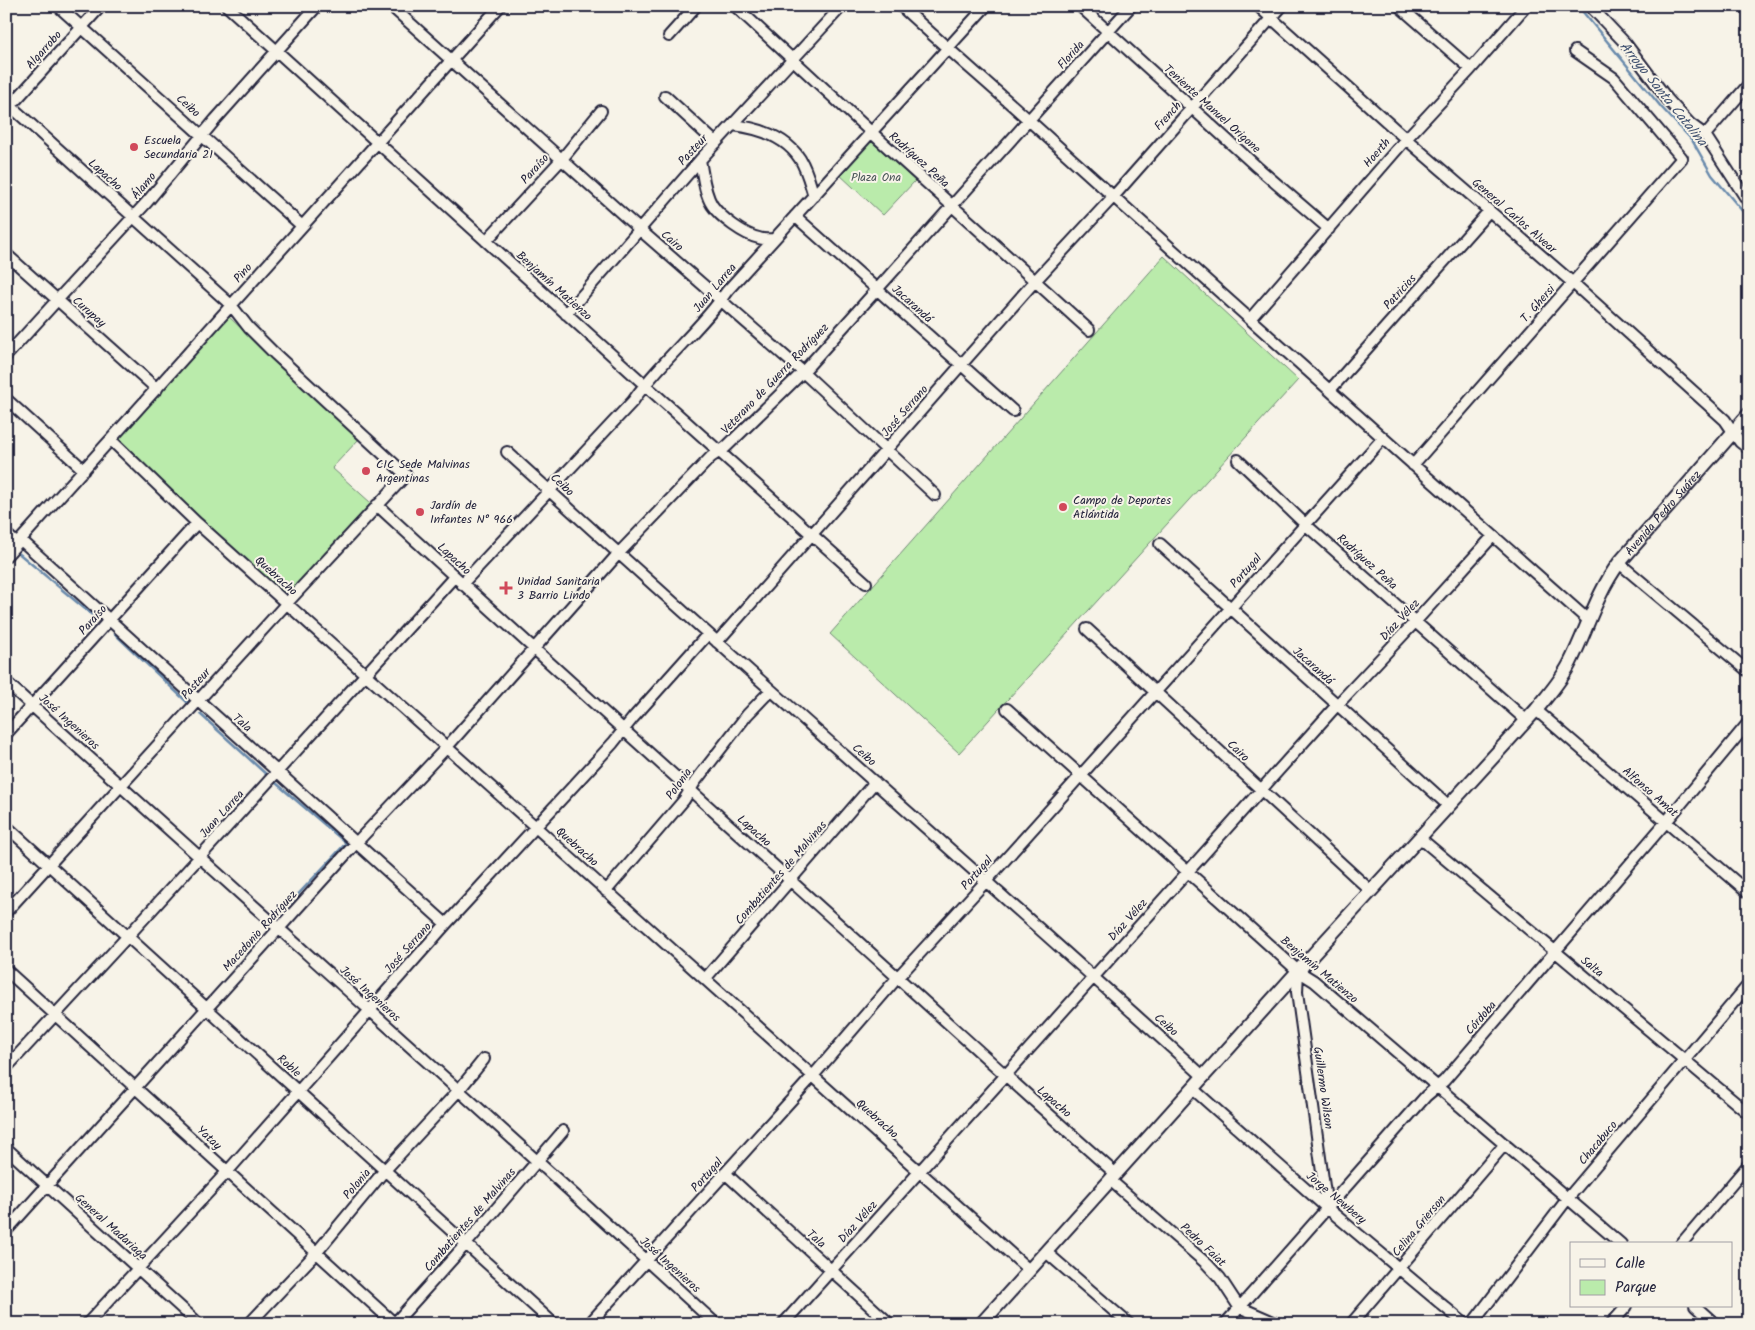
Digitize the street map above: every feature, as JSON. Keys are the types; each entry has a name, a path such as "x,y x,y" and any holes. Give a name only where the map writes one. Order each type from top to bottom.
{"main road":[{"name":"Avenida Pedro Suárez","path":"981,1324 1298,971 1536,710 1564,674 1602,589 1619,563 1749,414"}],"street":[{"name":"Ceibo","path":"58,6 302,225"},
{"name":"Algarrobo","path":"8,106 101,6"},
{"name":"Benjamín Matienzo","path":"227,6 866,583"},
{"name":"Álamo","path":"6,356 133,217 317,6"},
{"name":"Cairo","path":"391,6 639,229 803,372 935,495"},
{"name":"Pino","path":"6,556 500,6"},
{"path":"669,36 696,6"},
{"name":"Rodríguez Peña","path":"735,6 1089,330"},
{"name":"Pasteur","path":"566,314 700,160 791,59 842,6"},
{"path":"901,6 1588,620"},
{"name":"Juan Larrea","path":"462,584 633,401 645,385 716,309 727,291 986,6"},
{"name":"Teniente Manuel Origone","path":"1080,6 1329,229"},
{"name":"Florida","path":"1029,120 1131,6"},
{"name":"General Carlos Alvear","path":"1258,6 1725,420 1740,442 1749,449"},
{"name":"French","path":"1113,196 1282,6"},
{"path":"1399,6 1471,69"},
{"name":"Hoerth","path":"1250,319 1406,139 1526,6"},
{"path":"1590,6 1626,44 1668,100 1690,124 1705,135 1740,192 1749,203"},
{"name":"T. Ghersi","path":"1413,465 1682,158 1614,78 1575,51"},
{"path":"1705,135 1749,84"},
{"path":"665,96 716,143"},
{"name":"Lapacho","path":"8,106 231,306 249,328 274,353 406,475"},
{"name":"Paraíso","path":"486,241 562,158 601,111"},
{"name":"Veterano de Guerra Rodríguez","path":"535,650 618,554 711,457 726,447 803,372 1029,120"},
{"path":"733,125 748,126 764,131 789,147 800,159 814,196"},
{"path":"700,160 704,183 712,206 747,234 759,238 774,239"},
{"name":"José Serrano","path":"717,642 961,364 1113,196"},
{"name":"Patricios","path":"1330,390 1489,211"},
{"name":"Jacarandá","path":"795,216 1013,411"},
{"name":"Curupay","path":"6,254 157,389"},
{"path":"6,399 84,470"},
{"name":"Portugal","path":"589,1324 1383,438"},
{"name":"Quebracho","path":"111,440 197,523 1029,1270"},
{"name":"Ceibo","path":"507,452 618,554 987,880 1204,1077"},
{"name":"Rodríguez Peña","path":"1238,460 1305,524 1526,721"},
{"name":"Pasteur","path":"6,912 376,505 406,475"},
{"name":"Lapacho","path":"376,505 690,791 898,977 1113,1177"},
{"name":"Paraíso","path":"6,734 197,523"},
{"name":"Tala","path":"6,534 19,542 110,620 446,924"},
{"name":"Díaz Vélez","path":"783,1324 1261,789 1493,536"},
{"name":"Jacarandá","path":"1160,544 1449,806"},
{"path":"1619,563 1749,672"},
{"name":"Juan Larrea","path":"6,1068 200,858 454,576"},
{"name":"Cairo","path":"1088,629 1371,891"},
{"name":"José Serrano","path":"86,1324 299,1092 446,924 614,743 623,730 708,634"},
{"name":"Macedonio Rodríguez","path":"6,1231 356,843 535,650"},
{"name":"José Ingenieros","path":"6,682 716,1324"},
{"name":"Polonia","path":"606,891 690,791 747,715 771,690"},
{"name":"Benjamín Matienzo","path":"1007,710 1298,971 1314,981 1620,1242"},
{"name":"Alfonso Amat","path":"1536,710 1749,893"},
{"name":"Córdoba","path":"1225,1324 1555,952 1749,722"},
{"name":"Combatientes de Malvinas","path":"705,979 875,782"},
{"name":"Roble","path":"6,826 554,1324"},
{"name":"Salta","path":"1420,838 1749,1114"},
{"name":"Yatay","path":"6,970 395,1324"},
{"name":"Guillermo Wilson","path":"1298,971 1297,992 1327,1208"},
{"name":"Chacabuco","path":"1472,1324 1568,1198 1749,984"},
{"name":"Polonia","path":"249,1324 317,1252 385,1170 459,1090 484,1059"},
{"name":"Jorge Newbery","path":"1192,1090 1327,1208 1465,1324"},
{"name":"Combatientes de Malvinas","path":"395,1324 564,1131"},
{"name":"Celina Grierson","path":"1351,1324 1505,1144"},
{"name":"General Madariaga","path":"6,1148 200,1324"},
{"path":"1683,1242 1749,1164"},
{"name":"Tala","path":"725,1173 890,1324"},
{"name":"Pedro Faiat","path":"1113,1177 1214,1270 1239,1307"},
{"path":"1046,1252 1129,1324"},
{"path":"1239,1307 1278,1324"},
{"path":"1612,1324 1625,1308"},
{"path":"1696,1308 1715,1324"}],"green space":[{"name":"Plaza Ona","path":"870,140 915,181 883,215 839,174"},
{"name":"Campo de Deportes Atlántida","path":"1164,256 1298,380 959,753 830,634"},
{"path":"228,316 359,439 332,468 371,503 289,592 281,591 118,442 119,436"}],"waterway":[{"name":"Arroyo Santa Catalina","path":"1578,6 1662,108 1692,140 1712,175 1749,219"},
{"path":"16,551 97,619"},
{"path":"115,634 188,703"},
{"path":"200,714 268,776"},
{"path":"276,783 346,843 276,918"}],"place":[{"name":"Escuela Secundaria 21","path":"134,147"},
{"name":"CIC Sede Malvinas Argentinas","path":"366,471"},
{"name":"Campo de Deportes Atlántida","path":"1063,507"},
{"name":"Jardín de Infantes N° 966","path":"420,512"},
{"name":"Unidad Sanitaria 3 Barrio Lindo","path":"506,588"}]}
